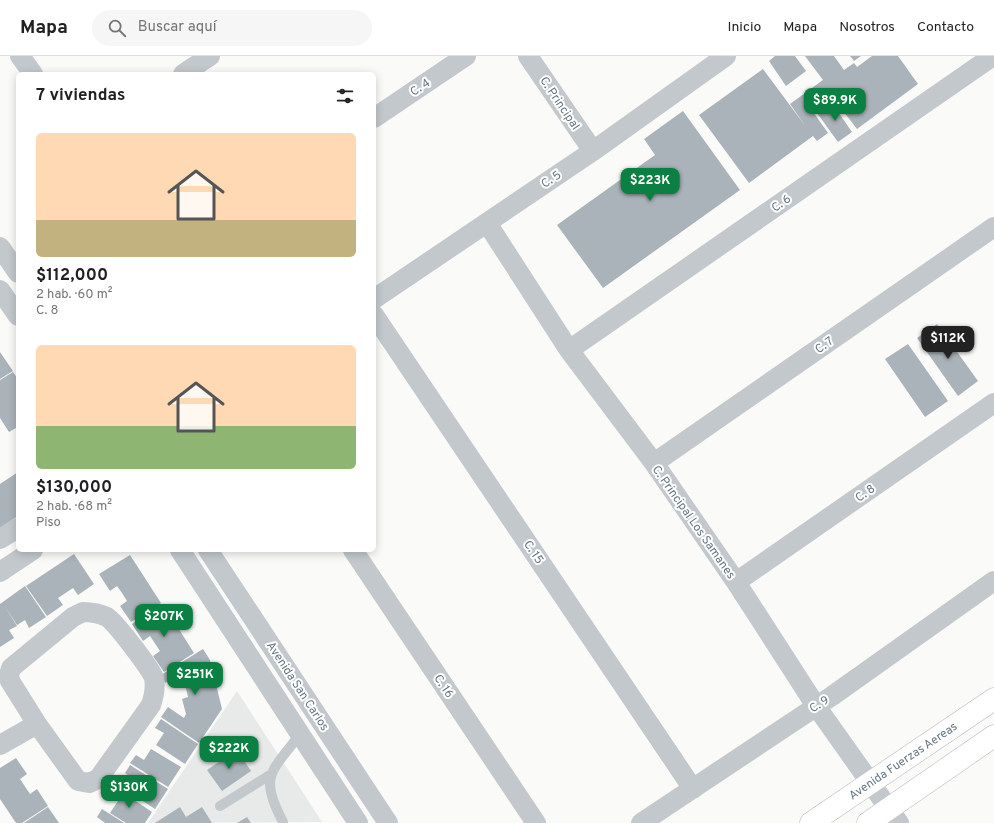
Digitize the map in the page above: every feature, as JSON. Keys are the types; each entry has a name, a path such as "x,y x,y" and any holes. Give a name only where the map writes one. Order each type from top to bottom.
{"street":[{"path":"20,56 32,72"},
{"path":"186,72 210,56"},
{"name":"C. 4","path":"376,117 466,56"},
{"name":"C. Principal","path":"528,56 593,151"},
{"name":"C. 6","path":"570,350 993,56"},
{"name":"C. 5","path":"376,299 593,151 719,58"},
{"name":"C. Principal Los Samanes","path":"487,222 570,350 654,464 736,582 816,706 894,816"},
{"name":"C. 7","path":"654,464 994,227"},
{"path":"0,247 16,270"},
{"path":"0,290 16,313"},
{"name":"C. 15","path":"376,318 693,789"},
{"name":"C. 8","path":"736,582 994,403"},
{"path":"0,539 16,529"},
{"path":"0,572 30,552"},
{"name":"Avenida San Carlos","path":"181,552 358,823"},
{"name":"Avenida San Carlos","path":"209,552 388,823"},
{"name":"C. 16","path":"354,552 536,823"},
{"name":"C. 9","path":"641,823 816,706 994,581"},
{"path":"83,612 96,613 107,617 116,625 154,677 156,692 151,705 98,779 89,783 78,781 37,724 10,681 9,675 11,668 73,617 83,612"},
{"name":"Avenida Fuerzas Aereas","path":"811,823 870,781 994,699"},
{"path":"0,746 37,724"},
{"path":"868,823 894,816 994,736"}],"lane":[{"path":"220,806 270,776 300,734"},
{"path":"270,776 269,789 283,822"}],"shaded area":[{"path":"237,691 322,822 148,823"}],"building":[{"path":"775,56 795,56 806,71 786,86 769,61"},
{"path":"805,56 834,56 844,70 854,63 857,67 872,56 898,56 918,84 857,129 834,99 827,105 821,97 809,106 828,133 817,141 813,136 749,183 699,115 763,69 806,127 790,104 823,80"},
{"path":"850,56 861,56 854,61"},
{"path":"832,103 852,132 838,142 817,113"},
{"path":"683,111 740,190 603,288 557,225 655,155 644,139"},
{"path":"937,324 978,381 958,396 917,338"},
{"path":"908,344 948,401 925,417 885,359"},
{"path":"0,352 13,371 0,379"},
{"path":"13,372 16,376 16,428 9,432 0,418 0,380"},
{"path":"16,473 16,517 0,528 0,484"},
{"path":"74,554 94,584 78,595 73,588 58,598 63,605 47,616 26,586"},
{"path":"130,555 161,603 131,622 120,606 127,601 122,593 117,586 110,591 99,574"},
{"path":"25,586 46,617 29,628 25,620 17,625 4,605 17,626 9,630 14,638 0,647 0,604"},
{"path":"163,604 194,653 164,672 153,656 160,651 150,636 143,641 132,624"},
{"path":"203,649 210,660 222,709 199,743 161,717 168,707 184,718 186,714 182,699 188,697 185,684 177,686 175,677 165,683 161,675"},
{"path":"161,719 198,744 185,764 156,745 164,733 155,728"},
{"path":"151,749 181,767 168,787 130,763 136,755 144,760"},
{"path":"237,750 251,771 222,791 207,770"},
{"path":"16,758 27,774 20,779 30,794 37,789 48,806 22,823 16,823 0,799 0,768"},
{"path":"130,765 168,789 155,809 126,790 133,779 125,773"},
{"path":"115,787 152,812 145,823 126,823 110,813 118,801 109,796"},
{"path":"48,807 59,823 24,823"},
{"path":"180,807 186,817 202,807 212,823 155,823"},
{"path":"102,809 124,823 105,823 97,817"},
{"path":"247,817 251,823 237,823"}]}
